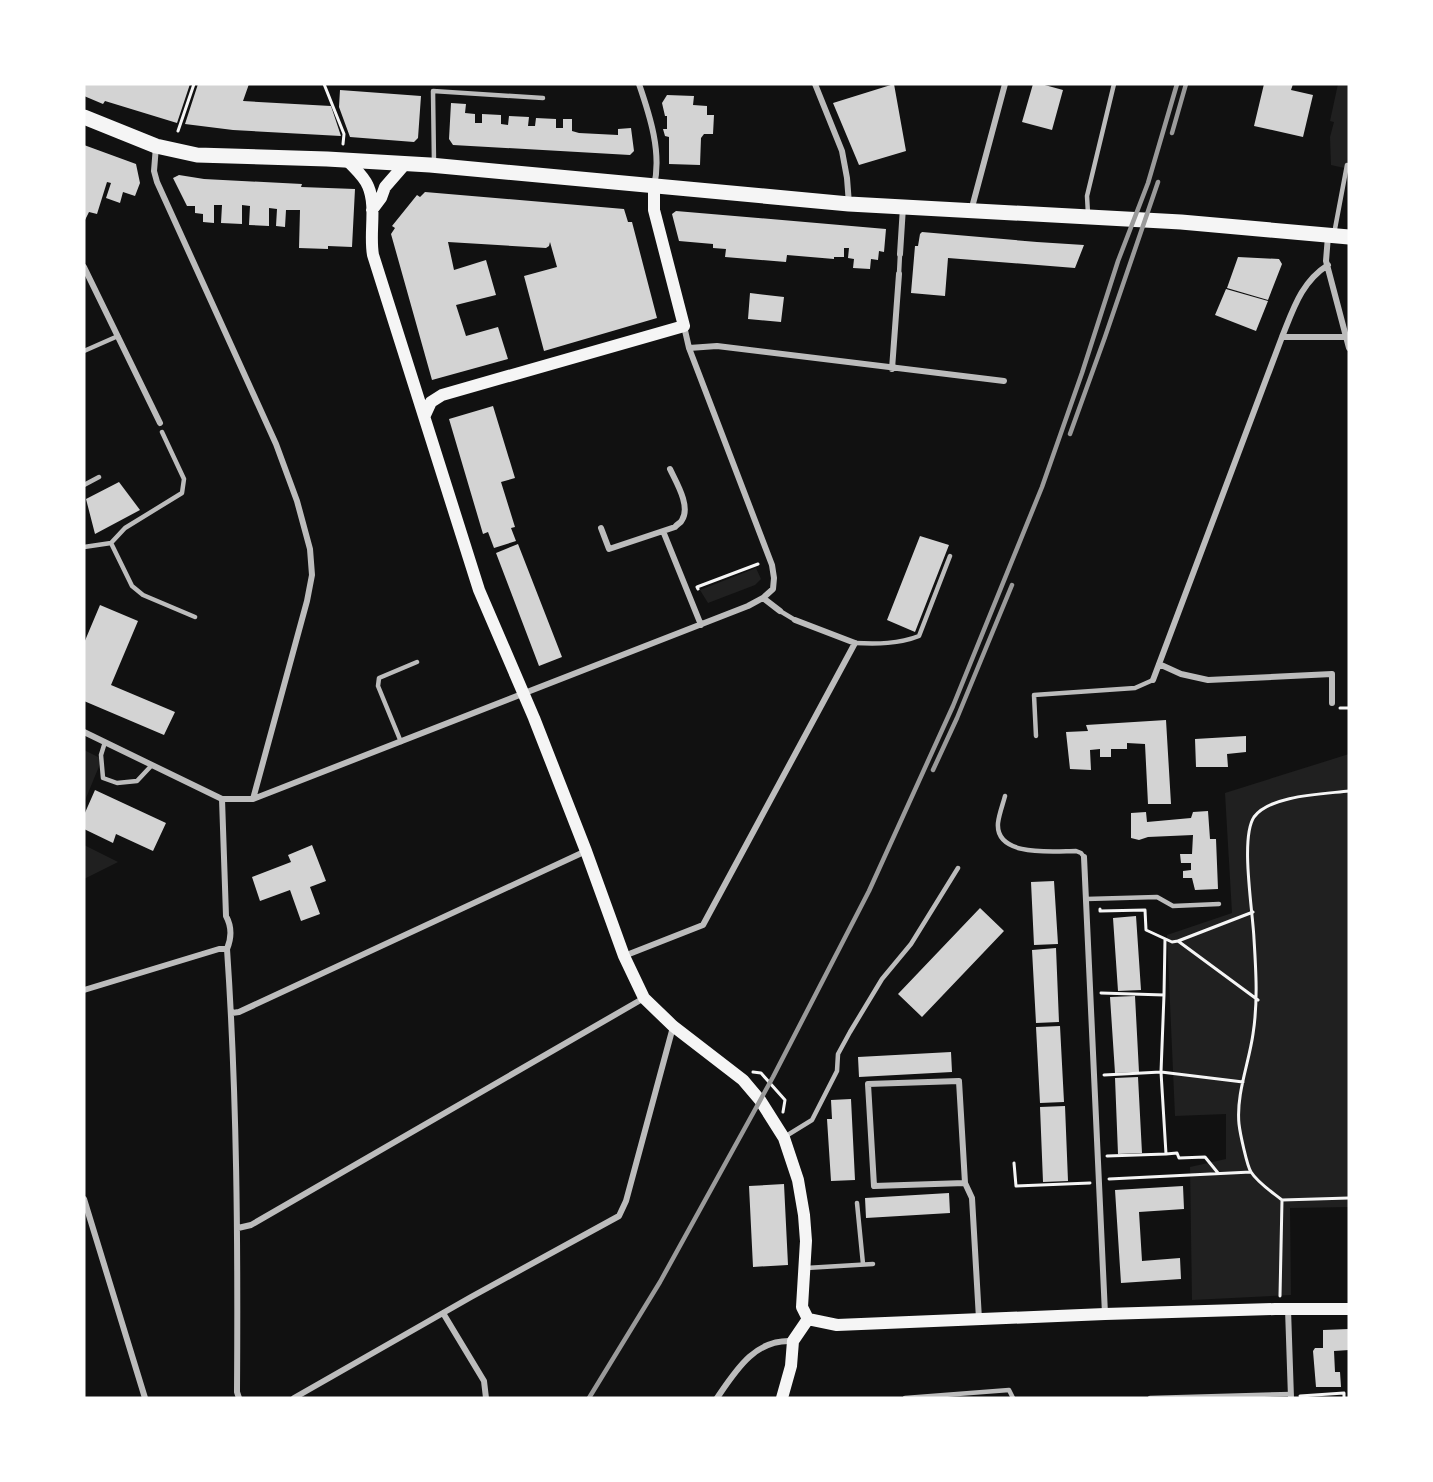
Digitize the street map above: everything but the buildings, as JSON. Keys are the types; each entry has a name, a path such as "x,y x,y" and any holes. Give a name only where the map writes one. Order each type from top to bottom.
{"main road":[{"path":"84,117 156,146 197,155 434,165 849,204 1181,222 1337,236"},
{"path":"347,160 368,185 372,210 370,237 373,255 479,590 586,851 624,956 644,998 673,1026 743,1080 760,1100 784,1138 798,1180 804,1215 806,1241 802,1307 808,1319 837,1326 1284,1305 1349,1309"},
{"path":"372,210 381,198 385,187 405,164"},
{"path":"425,415 431,402 442,395 684,326 654,210 654,187"},
{"path":"412,381 423,392 442,395"},
{"path":"782,1398 793,1341 808,1319"}],"street":[{"path":"639,84 654,141 657,172 654,187"},
{"path":"815,84 842,151 849,204"},
{"path":"970,211 1005,84"},
{"path":"156,146 154,171 157,182 276,444 297,501 310,549 312,575 307,601 254,799"},
{"path":"900,254 903,207"},
{"path":"1337,236 1328,265 1349,348"},
{"path":"1153,680 1299,294 1308,281 1328,265"},
{"path":"84,267 160,423"},
{"path":"892,369 899,274"},
{"path":"84,732 222,799 254,799 701,625 763,598 772,589 774,578 772,565 689,348 684,326"},
{"path":"1282,337 1346,337"},
{"path":"689,348 717,346 1004,381"},
{"path":"601,528 609,549 675,526 682,520 685,510 670,469"},
{"path":"663,531 701,625"},
{"path":"763,598 780,611"},
{"path":"624,956 703,925 855,643 795,620"},
{"path":"1159,664 1181,674 1208,680 1332,674 1332,703"},
{"path":"222,799 226,916 231,925 231,940 228,949 238,1228 238,1395"},
{"path":"232,1013 239,1012 586,851"},
{"path":"1084,857 1105,1314"},
{"path":"84,990 219,949 228,949"},
{"path":"238,1228 261,1219 644,998"},
{"path":"294,1398 619,1216 626,1201 673,1026"},
{"path":"965,1183 874,1186 868,1084 959,1081 965,1183 972,1198 979,1319"},
{"path":"84,1199 145,1398"},
{"path":"1284,1305 1291,1396"},
{"path":"443,1313 484,1381 486,1398"},
{"path":"717,1398 734,1373 753,1353 768,1344 793,1341"}],"lane":[{"path":"433,84 434,165"},
{"path":"1089,217 1087,196 1114,84"},
{"path":"433,91 543,98"},
{"path":"1337,236 1347,165"},
{"path":"899,274 900,254"},
{"path":"84,351 118,336"},
{"path":"84,547 111,543 125,528 182,493 184,479 162,432"},
{"path":"84,485 99,477"},
{"path":"111,543 132,586 143,595 195,617"},
{"path":"855,643 878,644 908,641 919,636 950,556"},
{"path":"780,611 795,620"},
{"path":"401,742 378,686 379,678 417,662"},
{"path":"1036,736 1034,695 1135,688 1153,680"},
{"path":"105,742 101,755 103,778 117,783 137,781 152,765"},
{"path":"1005,796 998,830 1002,837 1017,849 1028,852 1076,851 1084,857"},
{"path":"784,1138 812,1120 837,1071 838,1054 850,1032 882,979 911,944 958,868"},
{"path":"1086,899 1157,897 1173,906 1219,904"},
{"path":"858,1203 863,1264"},
{"path":"804,1268 873,1264"},
{"path":"905,1398 1009,1390 1013,1398"},
{"path":"1150,1398 1291,1396"}],"path":[{"path":"178,131 194,84"},
{"path":"324,84 344,135 343,144"},
{"path":"702,597 697,587 758,564"},
{"path":"1349,791 1282,801 1265,808 1254,818 1250,830 1247,855 1258,1000 1239,1123 1251,1172 1282,1200 1349,1198"},
{"path":"1098,899 1100,911 1145,910 1146,930 1172,942 1253,912"},
{"path":"1165,939 1161,1072 1166,1154"},
{"path":"1178,941 1258,1000"},
{"path":"1090,993 1164,995"},
{"path":"1093,1076 1161,1072 1244,1082"},
{"path":"1097,1156 1177,1153 1179,1158 1205,1157 1219,1174"},
{"path":"1014,1163 1016,1186 1251,1172"},
{"path":"1282,1200 1284,1305"},
{"path":"1291,1396 1344,1393 1344,1398"}],"shaded area":[{"path":"1338,84 1349,84 1349,169 1331,165 1330,137 1334,122 1330,121"},
{"path":"756,568 761,579 755,585 708,603 700,590"},
{"path":"84,750 102,759 84,803"},
{"path":"1349,754 1349,1207 1290,1208 1291,1295 1192,1300 1190,1167 1226,1159 1226,1114 1175,1116 1167,935 1232,913 1225,793"},
{"path":"84,845 118,862 84,879"}],"railway":[{"path":"589,1398 660,1282 773,1077 869,891 953,706 1042,487 1118,261 1148,183 1177,84"},
{"path":"1172,133 1186,84"},
{"path":"1070,434 1158,182"},
{"path":"933,770 1012,585"}]}
